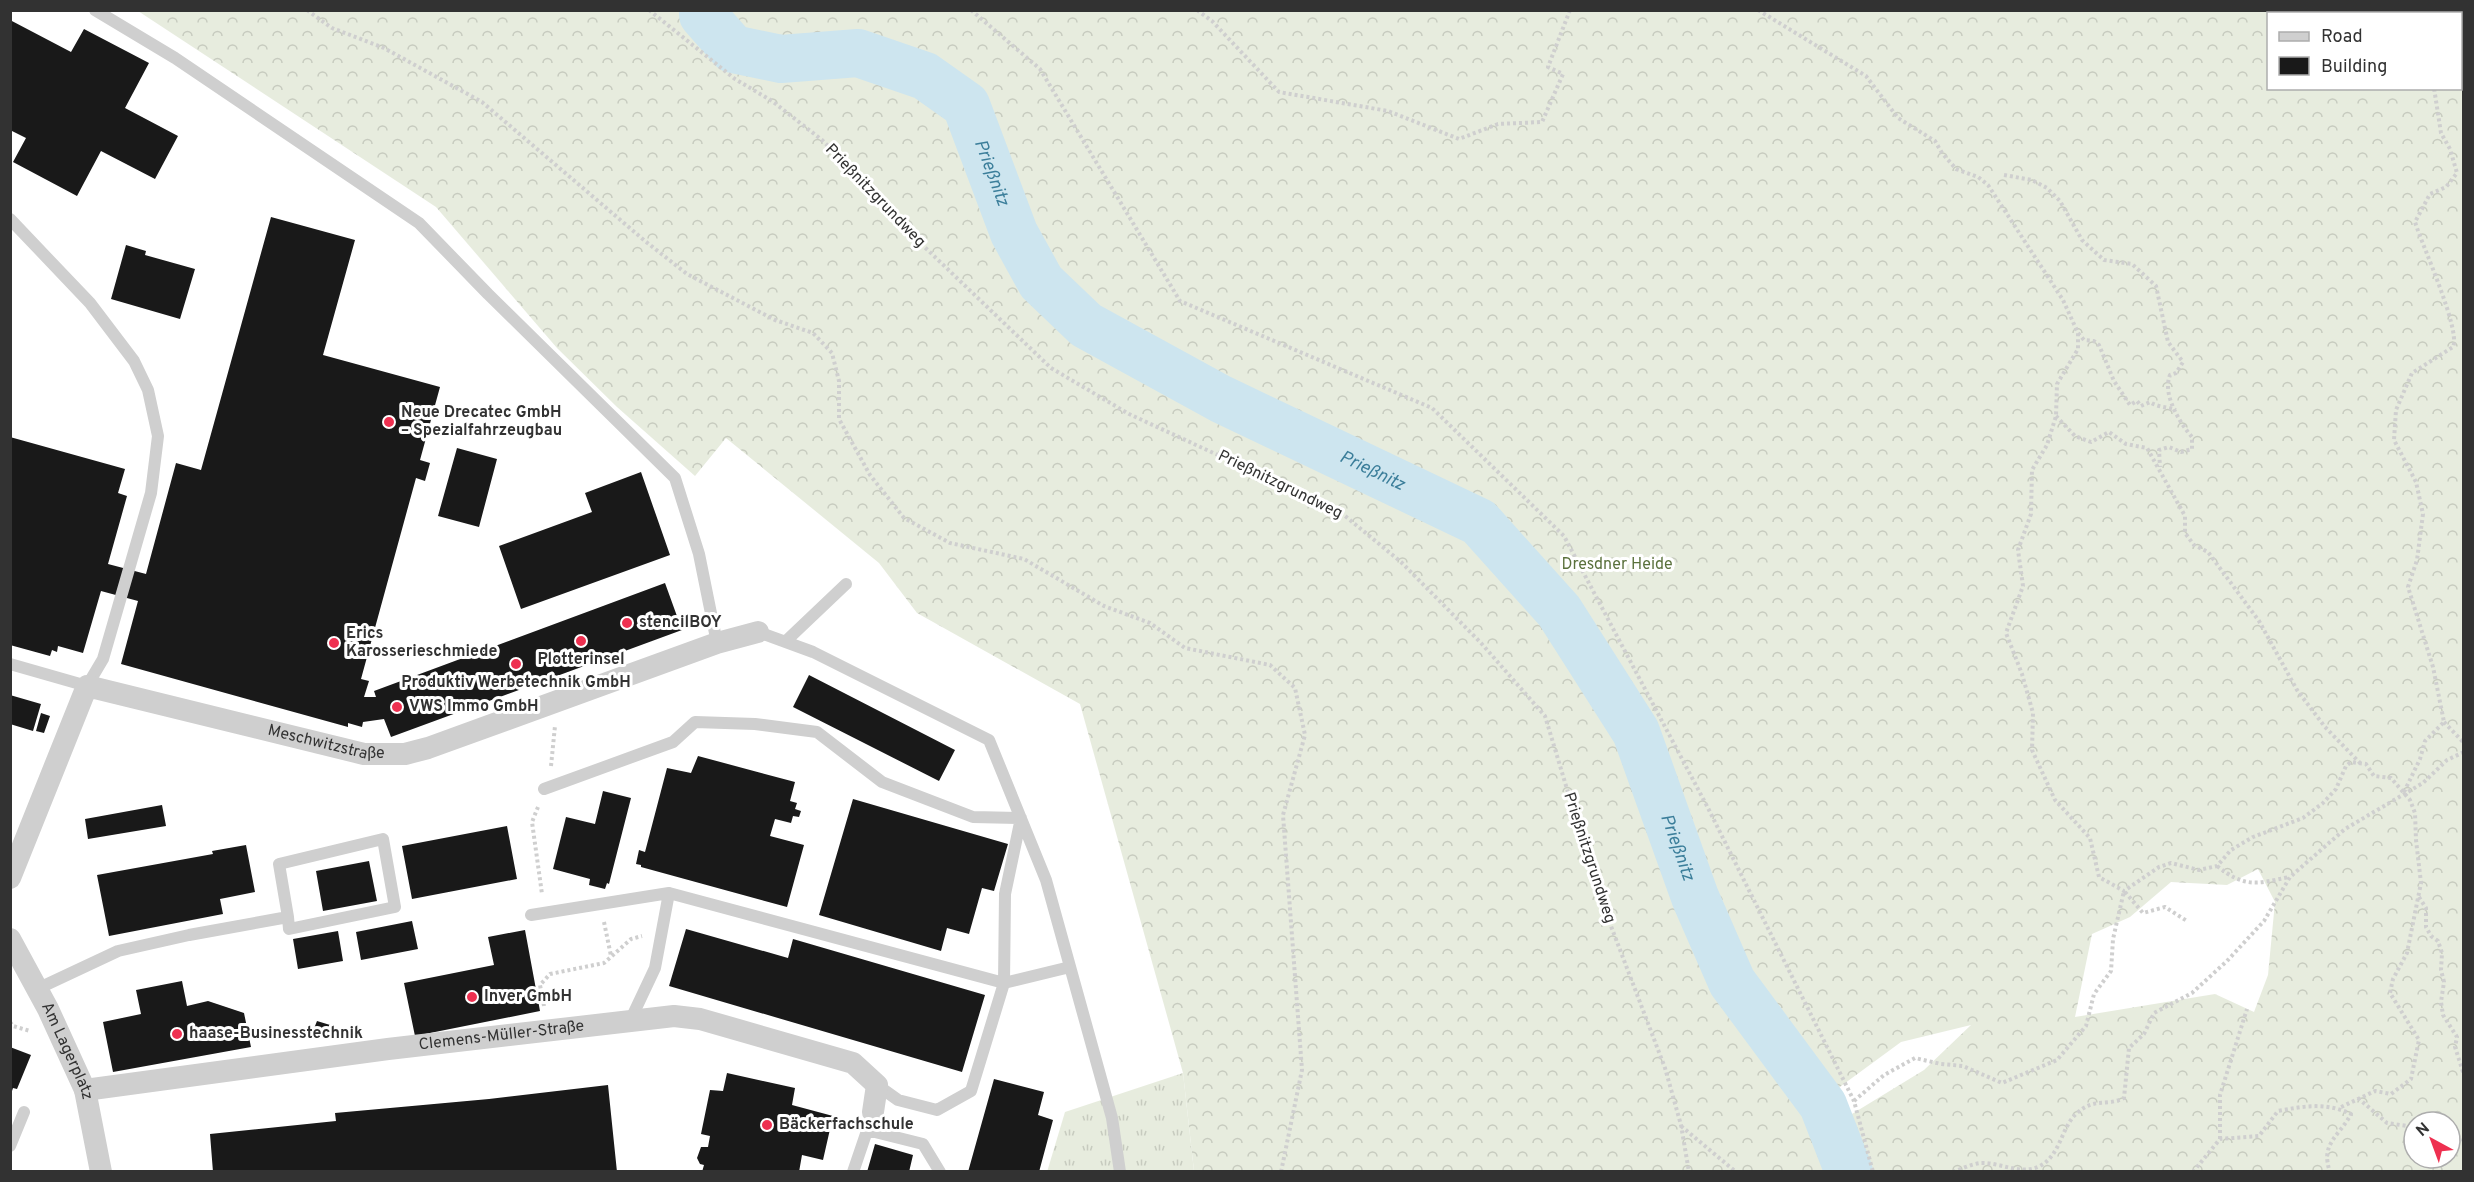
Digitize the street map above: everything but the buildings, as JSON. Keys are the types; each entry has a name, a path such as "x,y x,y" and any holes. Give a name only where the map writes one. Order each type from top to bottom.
{"street":[{"name":"Meschwitzstraße","path":"87,686 364,754 394,755 428,748 717,643 759,632"},
{"path":"10,878 87,686"},
{"name":"Am Lagerplatz","path":"10,939 37,989 85,1090 101,1172"},
{"name":"Clemens-Müller-Straße","path":"85,1090 388,1049 674,1016 700,1019 853,1063 877,1085"},
{"path":"870,1121 877,1085"}],"lane":[{"path":"95,10 175,58 419,223 488,294 675,477 699,554 717,643"},
{"path":"10,219 90,303 134,361 148,390 158,436 151,493 103,659 87,686 10,664"},
{"path":"786,641 846,584"},
{"path":"759,632 813,652 989,740 1046,880 1112,1118 1120,1172"},
{"path":"544,789 673,742 695,722 755,724 817,732 882,782 973,817 1021,818"},
{"path":"877,1085 898,1100 937,1110 972,1091 1004,983 1005,894 1021,818"},
{"path":"383,839 395,907 289,929 288,917 279,864 383,839"},
{"path":"531,915 600,902 669,893 1004,983 1070,967"},
{"path":"630,1021 655,968 669,893"},
{"path":"37,989 118,951 288,917"},
{"path":"10,1146 24,1112"},
{"path":"853,1172 870,1121 923,1144 940,1172"}],"path":[{"path":"307,10 332,28 384,48 482,102 687,274 775,320 813,333 832,353 839,381 839,419 870,475 904,518 950,543 1024,559 1104,606 1150,623 1185,648 1270,665 1295,688 1305,735 1283,814 1302,1070 1281,1172"},
{"name":"Prießnitzgrundweg","path":"649,10 735,79 772,101 822,140 877,195 912,235 1051,368 1129,414 1339,511 1401,562 1481,642 1545,716 1598,892 1665,1068 1689,1172"},
{"path":"971,10 1040,69 1180,301 1432,408 1564,536 1708,808 1854,1101 1873,1172"},
{"path":"1197,10 1212,21 1279,92 1388,111 1460,139 1498,124 1542,122 1563,74 1548,67 1570,10"},
{"path":"1758,10 1866,76 1898,118 1935,141 1956,169 1978,177 1988,185 2063,300 2078,333 2084,340 2094,341 2099,345 2114,381 2130,405 2137,401 2142,406 2150,402 2156,406 2166,406 2176,411"},
{"path":"2434,90 2441,133 2450,148 2457,173 2446,187 2430,194 2415,222 2452,318 2456,341 2453,347 2412,373 2396,410 2394,440 2416,482 2423,514 2417,560 2408,587 2433,667 2444,722 2463,743"},
{"path":"2004,175 2032,180 2047,188 2060,201 2082,240 2104,260 2132,264 2156,286 2168,342 2183,362 2176,372 2170,375 2168,381 2172,402 2181,424 2192,437 2192,449 2181,452 2169,447 2159,450 2160,468"},
{"path":"2078,333 2078,349 2057,384 2056,416 2047,445 2032,470 2031,514 2018,550 2023,586 2006,633 2022,674 2033,713 2032,750 2055,800 2090,838 2099,877 2124,891 2143,914 2165,907 2187,921"},
{"path":"2056,416 2076,436 2091,442 2109,432 2126,444 2147,448 2185,516 2185,533 2194,545 2208,552 2259,621 2298,690 2325,727 2361,763"},
{"path":"2404,793 2420,759 2425,741 2444,722"},
{"path":"1953,1172 1980,1163 2021,1170 2041,1165 2058,1147 2075,1114 2093,1102 2112,1103 2124,1098 2129,1048 2144,1034 2154,1013 2192,993 2227,961 2264,921 2290,877 2345,829 2423,783 2447,760 2463,752"},
{"path":"1854,1101 1884,1075 1915,1058 1964,1066 2002,1083 2057,1060 2086,1026 2094,994 2111,971 2113,939 2124,891 2159,867 2171,863 2199,870 2217,866 2231,850 2253,837 2303,818 2323,804 2336,789 2346,766 2351,762 2367,764 2374,776 2391,778 2410,800 2415,813 2415,840 2421,883 2407,953 2393,979 2390,993 2420,1040 2411,1079 2391,1094 2375,1091 2357,1097 2339,1108"},
{"path":"2217,866 2233,878 2256,884 2290,877"},
{"path":"2418,897 2426,909 2426,927 2431,936 2438,941 2442,953 2440,970 2444,982 2441,1002 2443,1015 2457,1037 2455,1047 2463,1075"},
{"path":"600,902 611,957"},
{"path":"548,1031 540,985 550,974 604,963 631,939 662,930"},
{"path":"2193,1172 2220,1139 2220,1095 2247,1009"},
{"path":"2357,1097 2387,1123 2402,1125"},
{"path":"2220,1139 2259,1136 2278,1111 2313,1104 2339,1108 2351,1114 2344,1126 2327,1145 2327,1163 2330,1172"},
{"path":"1680,1125 1736,1172"}],"green space":[{"name":"Dresdner Heide","path":"138,11 2463,11 2463,1171 1194,1171 1183,1073 1080,704 917,613 879,563 726,438 695,476 617,407 557,348 436,207","holes":["2258,869 2275,902 2268,975 2254,1012 2215,994 2075,1017 2092,934 2130,917 2171,882 2227,885","1971,1025 1924,1070 1847,1117 1837,1089 1901,1042"]},
{"path":"1183,1073 1194,1171 1047,1172 1065,1112"}],"waterway":[{"name":"Prießnitz","path":"703,10 703,15 733,49 781,59 858,53 925,76 966,105 1014,233 1041,282 1086,325 1221,399 1479,522 1559,611 1636,732 1695,897 1732,982 1823,1105 1849,1172"}],"place":[{"name":"Neue Drecatec GmbH – Spezialfahrzeugbau","path":"389,422"},
{"name":"stencilBOY","path":"627,623"},
{"name":"Plotterinsel","path":"581,641"},
{"name":"Erics Karosserieschmiede","path":"334,643"},
{"name":"Produktiv Werbetechnik GmbH","path":"516,664"},
{"name":"VWS Immo GmbH","path":"397,707"},
{"name":"Inver GmbH","path":"472,997"},
{"name":"haase-Businesstechnik","path":"177,1034"},
{"name":"Bäckerfachschule","path":"767,1125"}]}
